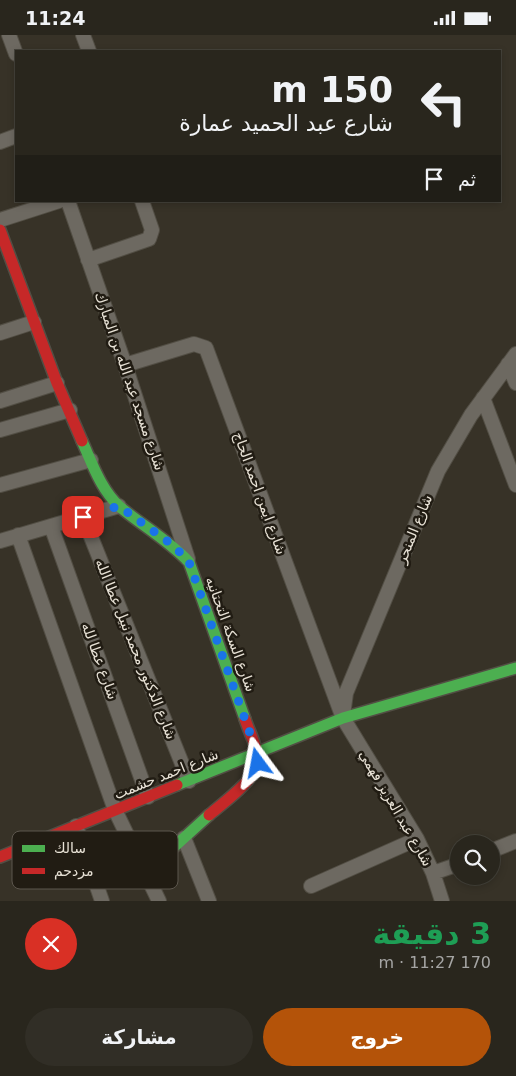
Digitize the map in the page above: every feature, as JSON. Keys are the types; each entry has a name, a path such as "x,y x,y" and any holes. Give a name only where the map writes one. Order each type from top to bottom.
{"street":[{"path":"9,35 15,51"},
{"path":"83,35 88,50"},
{"path":"0,142 15,136"},
{"path":"0,220 56,202"},
{"name":"شارع مسجد عبد الله بن المبارك","path":"68,202 125,365 189,562"},
{"path":"88,260 149,239 152,230 142,202"},
{"name":"شارع السكة التحتانيه","path":"0,230 3,248 57,383 104,488 119,506 174,546 189,562 257,753"},
{"path":"0,333 34,322"},
{"name":"شارع ايمن احمد الحاج","path":"125,365 194,344 206,348 343,718"},
{"path":"512,359 516,383"},
{"name":"شارع المنحر","path":"343,718 346,693 438,471 459,432 512,359"},
{"path":"0,401 57,383"},
{"path":"483,398 516,485"},
{"path":"0,430 70,410"},
{"path":"0,485 91,460"},
{"path":"0,541 119,506"},
{"name":"شارع الدكتور محمد نبيل عطا الله","path":"83,517 189,781"},
{"name":"شارع عطا لله","path":"52,526 148,797"},
{"path":"18,535 116,810 126,831"},
{"name":"شارع احمد حشمت","path":"64,831 343,718 516,668"},
{"name":"شارع عبد العزيز فهمي","path":"343,718 417,839 433,873 442,901"},
{"path":"178,843 252,776 258,763 257,753"},
{"path":"76,826 78,831"},
{"path":"184,838 209,901"},
{"path":"311,886 417,839"},
{"path":"500,847 516,841"},
{"name":"شارع احمد حشمت","path":"0,857 12,852"},
{"path":"433,873 450,867"},
{"path":"98,889 102,901"},
{"path":"153,889 159,901"}],"traffic: fast":[{"path":"82,441 98,476 113,500 173,547 189,562 245,719"},
{"path":"177,785 343,718 516,668"},
{"path":"178,843 209,815"}],"traffic: jam":[{"path":"0,230 57,383 82,441"},
{"path":"209,815 246,783 256,768 258,761 257,750 245,719"},
{"path":"64,831 177,785"},
{"path":"0,857 12,852"}],"route":[{"path":"83,517 119,506 174,546 189,562 257,753 258,763"}]}
